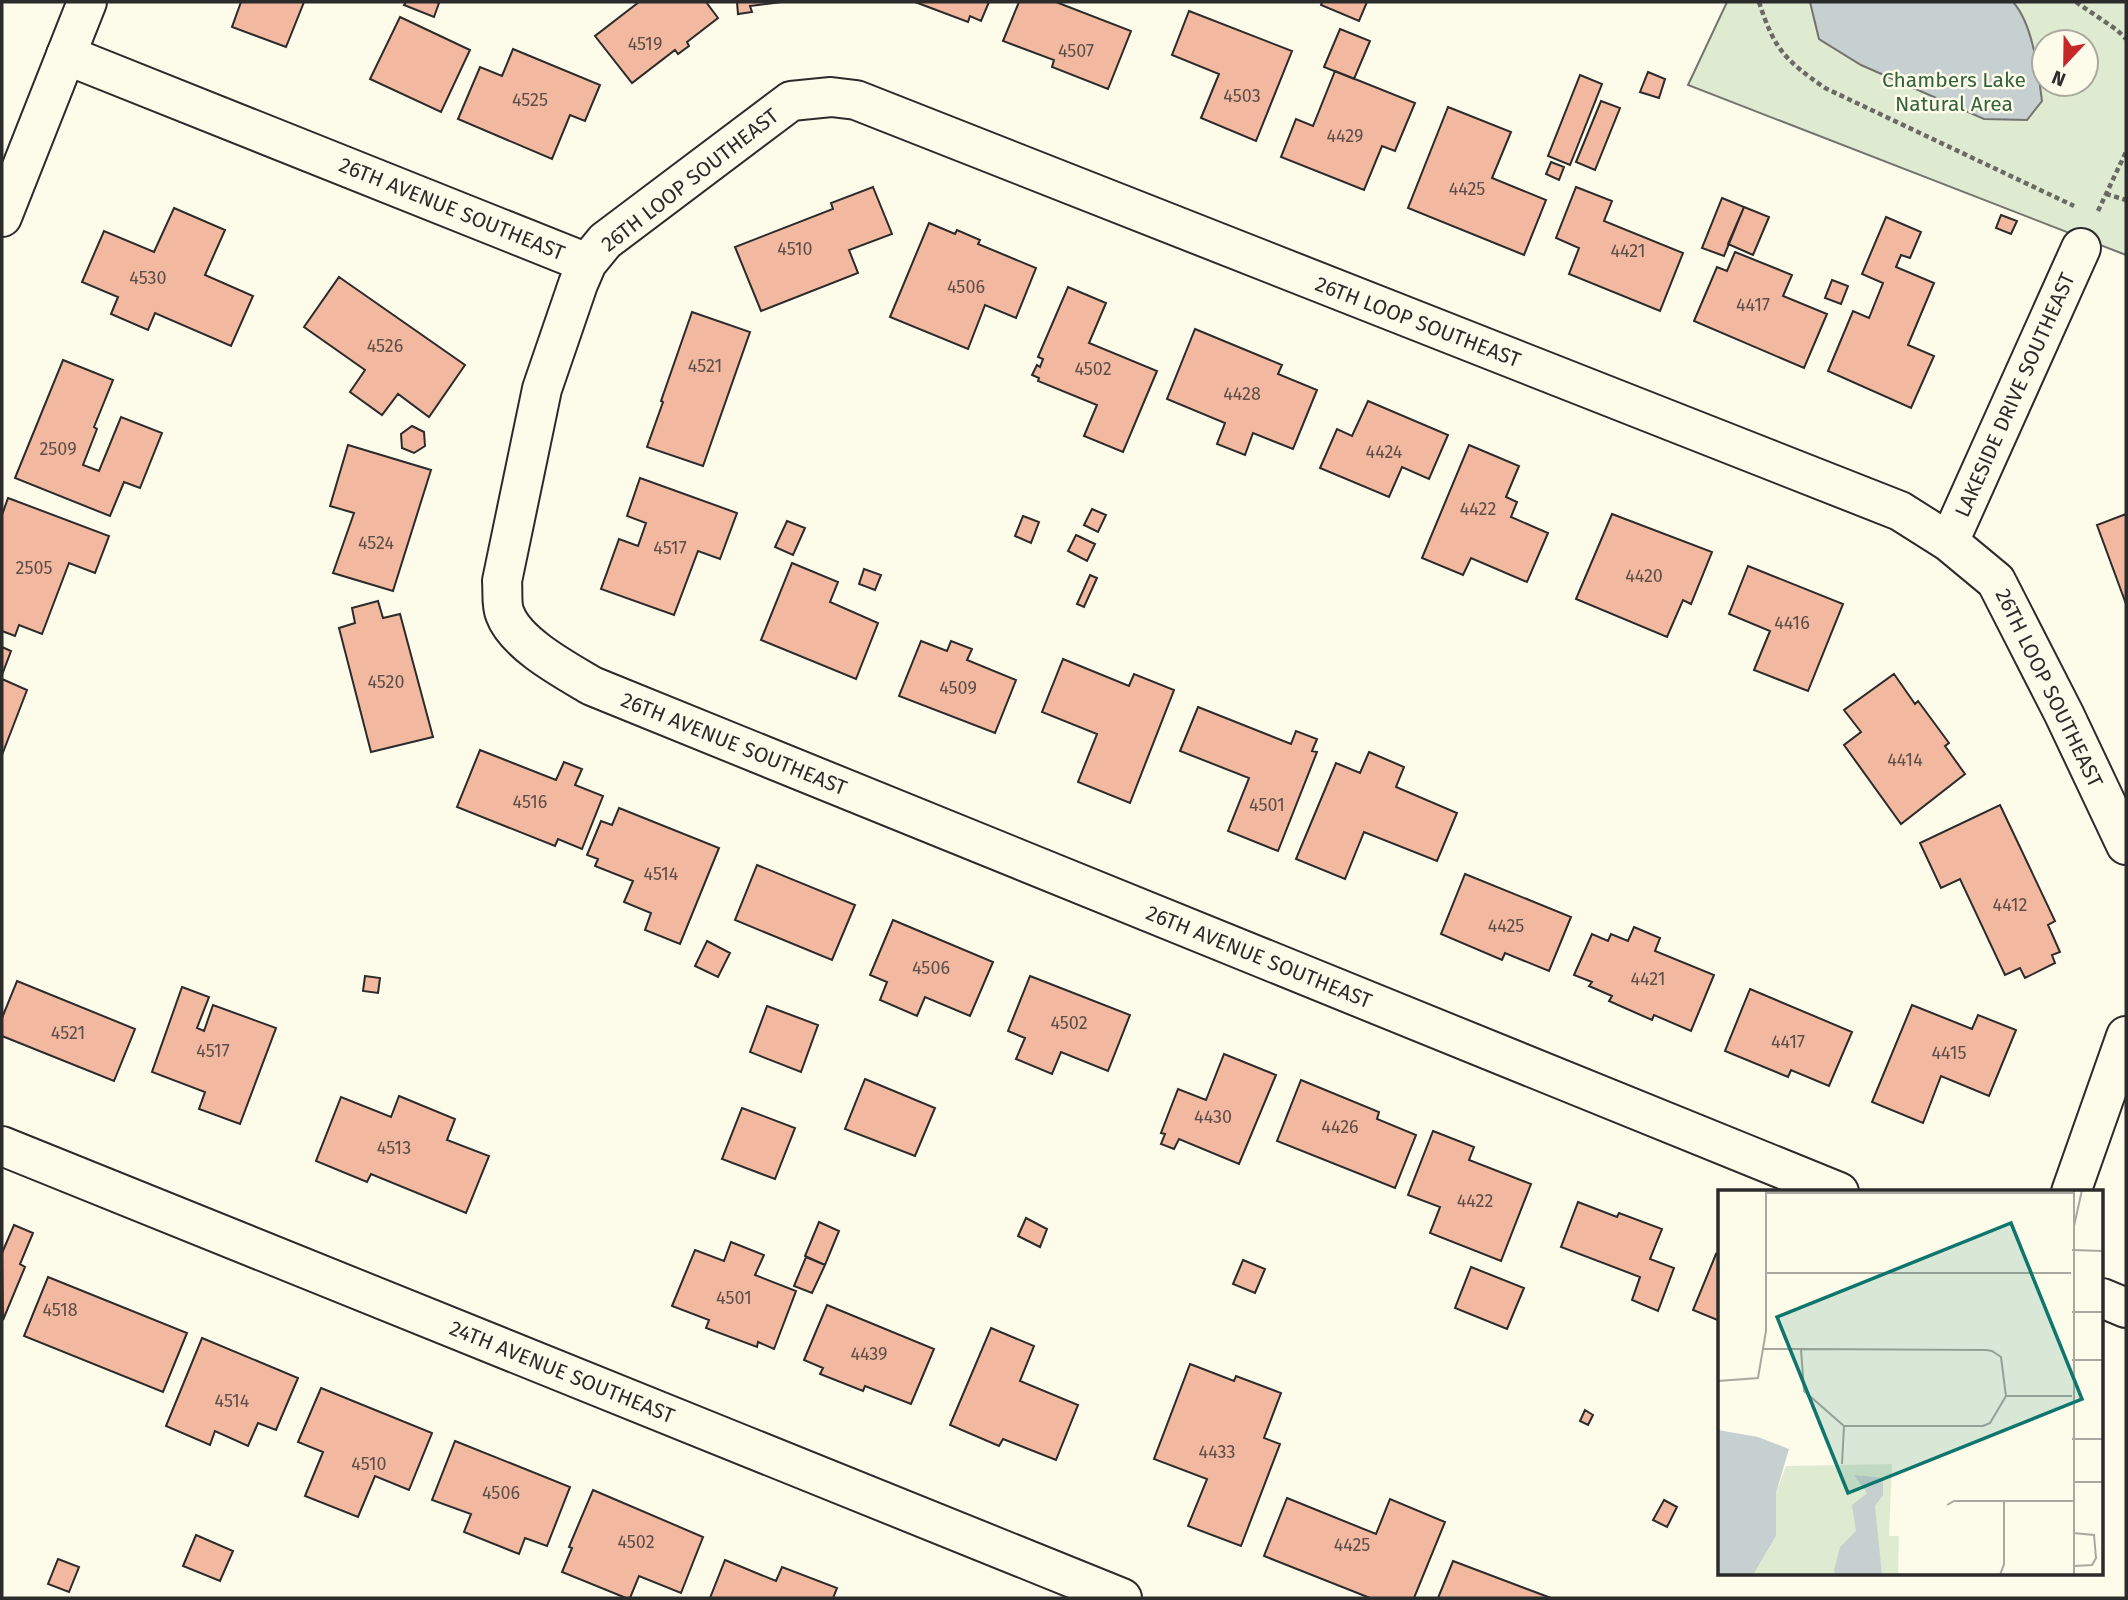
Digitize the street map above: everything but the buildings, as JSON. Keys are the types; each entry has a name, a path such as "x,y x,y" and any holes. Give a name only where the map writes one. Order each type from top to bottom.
{"street":[{"path":"2,217 87,2"},
{"name":"26TH AVENUE SOUTHEAST","path":"66,55 587,263 542,389 502,581 504,614 517,634 551,661 592,686 1834,1190"},
{"name":"26TH LOOP SOUTHEAST","path":"587,263 605,241 791,101 831,97 856,100 1900,511 1949,542 1996,581 2064,714 2126,845"},
{"name":"LAKESIDE DRIVE SOUTHEAST","path":"1949,542 2088,232"},
{"path":"2072,1190 2126,1036"},
{"name":"24TH AVENUE SOUTHEAST","path":"2,1146 1122,1598"},
{"path":"2104,1299 2126,1308"}],"path":[{"path":"1759,2 1779,51 1799,70 1825,88 2088,232 2126,152"},
{"path":"2076,2 2126,39"},
{"path":"2106,194 2126,200"}],"green space":[{"name":"Chambers Lake Natural Area","path":"1727,2 2126,2 2126,255 1688,85"}],"shaded area":[{"path":"1810,2 2013,2 2020,11 2030,35 2030,98 2042,98 2042,101 2027,120 1984,119 1861,65 1819,39"}]}
